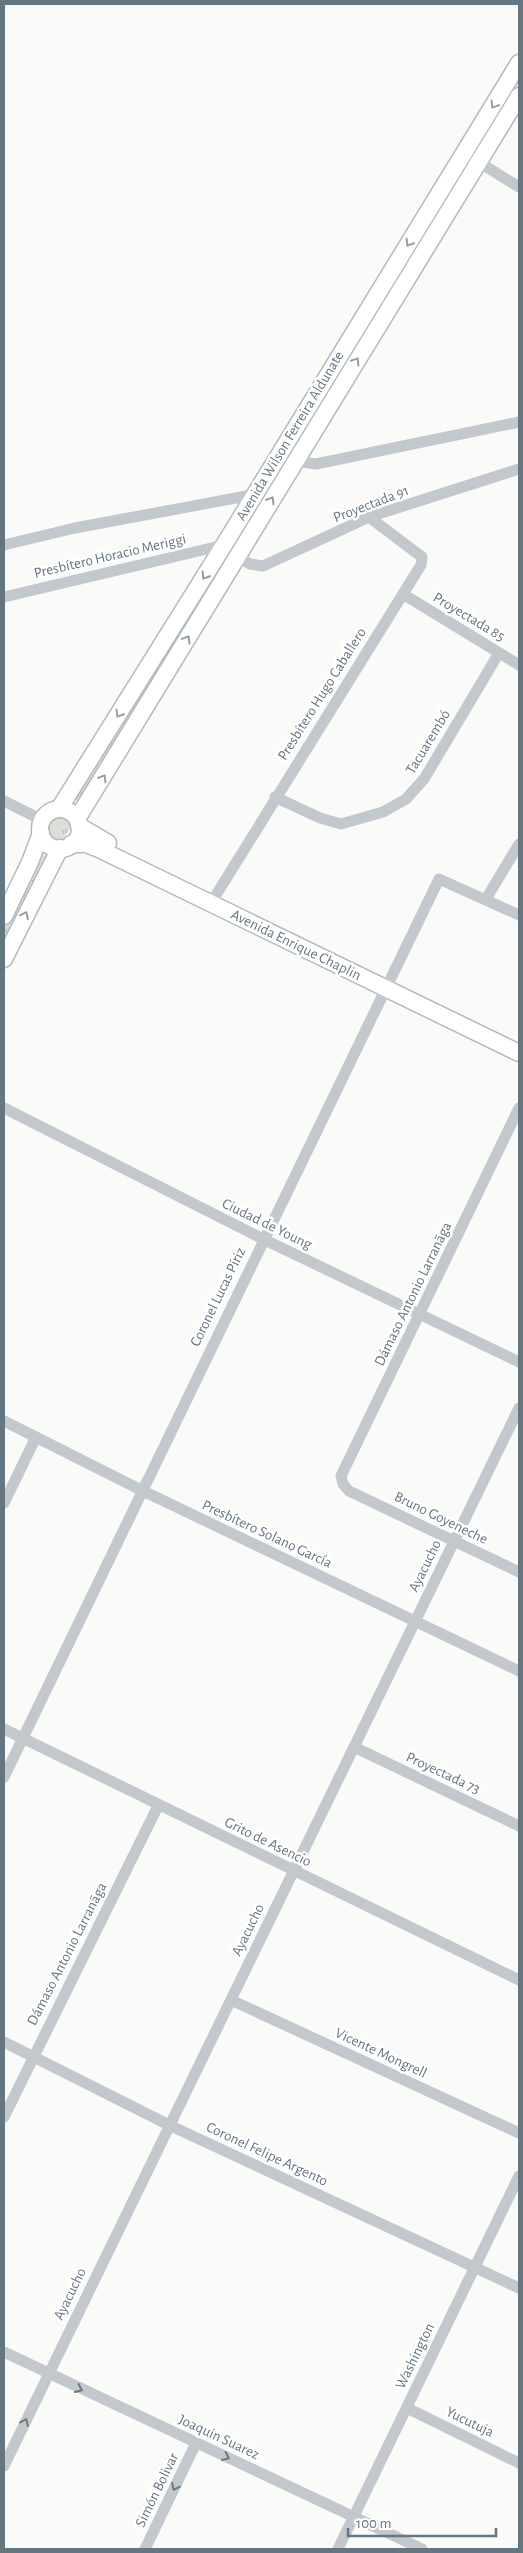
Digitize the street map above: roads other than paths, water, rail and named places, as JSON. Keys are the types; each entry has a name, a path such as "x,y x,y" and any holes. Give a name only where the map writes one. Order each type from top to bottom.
{"street":[{"name":"Avenida Wilson Ferreira Aldunate","path":"59,809 224,545 252,496 519,63"},
{"name":"Avenida Wilson Ferreira Aldunate","path":"78,823 294,461 519,96"},
{"path":"464,153 519,187"},
{"path":"294,461 316,464 519,422"},
{"name":"Proyectada 91","path":"237,556 250,564 263,566 370,517 519,469"},
{"path":"4,545 76,528 252,496"},
{"name":"Presbítero Hugo Caballero","path":"214,898 275,797 421,565 422,557 370,517"},
{"name":"Presbítero Horacio Meriggi","path":"4,596 224,545"},
{"name":"Proyectada 85","path":"402,594 519,665"},
{"name":"Tacuarembó","path":"275,797 320,818 341,824 383,812 406,799 424,779 499,653"},
{"path":"4,801 41,827 48,844 66,846"},
{"path":"4,916 30,862 41,827 49,812 59,809 70,812 78,823 78,836 66,846 4,959"},
{"name":"Avenida Enrique Chaplin","path":"78,823 92,835 386,983 519,1053"},
{"name":"Avenida Enrique Chaplin","path":"66,846 86,844 214,898"},
{"path":"486,899 519,844"},
{"name":"Coronel Lucas Píriz","path":"4,1777 386,983 439,878 519,915"},
{"name":"Avenida Enrique Chaplin","path":"386,983 519,1042"},
{"name":"Ciudad de Young","path":"4,1108 263,1239 519,1362"},
{"name":"Dámaso Antonio Larranãga","path":"349,1491 343,1484 341,1476 519,1108"},
{"name":"Ayacucho","path":"4,2466 47,2374 519,1408"},
{"name":"Presbítero Solano García","path":"4,1421 141,1490 519,1671"},
{"path":"4,1503 36,1437"},
{"name":"Bruno Goyeneche","path":"349,1491 519,1572"},
{"name":"Grito de Asencio","path":"4,1729 158,1806 519,1980"},
{"name":"Proyectada 73","path":"354,1747 519,1826"},
{"name":"Dámaso Antonio Larranãga","path":"4,2117 158,1806"},
{"name":"Vicente Mongrell","path":"231,2000 519,2133"},
{"name":"Coronel Felipe Argento","path":"4,2042 169,2125 519,2288"},
{"name":"Washington","path":"338,2549 519,2176"},
{"name":"Joaquin Suarez","path":"4,2352 47,2374 422,2549"},
{"name":"Yucutuja","path":"407,2408 519,2463"},
{"name":"Simón Bolivar","path":"145,2549 196,2443"}]}
